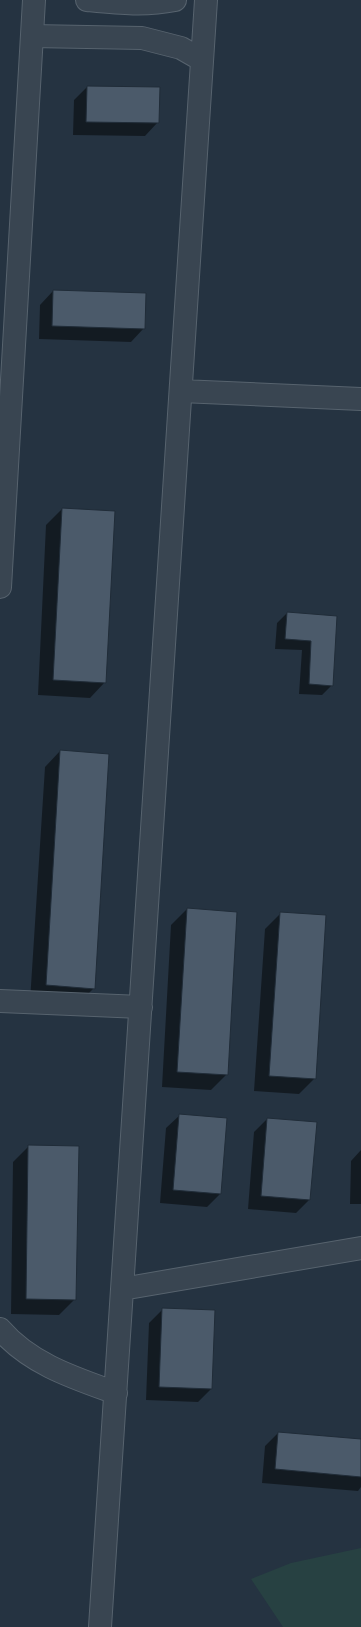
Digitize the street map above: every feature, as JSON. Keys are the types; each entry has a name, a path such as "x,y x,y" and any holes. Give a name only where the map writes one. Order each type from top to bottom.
{"street":[{"path":"0,587 34,0"},
{"path":"87,0 128,5 163,3 175,0"},
{"path":"100,1627 206,0"},
{"path":"32,36 142,38 181,48 202,60"},
{"path":"181,391 361,399"},
{"path":"0,1001 141,1007"},
{"path":"122,1289 361,1248"},
{"path":"0,1329 19,1347 52,1368 116,1393"}],"green space":[{"path":"361,1548 361,1627 283,1627 251,1579 291,1563"}],"building":[{"path":"87,86 160,87 159,123 86,122"},
{"path":"53,290 146,293 145,329 52,326"},
{"path":"62,508 115,511 106,683 53,680"},
{"path":"287,612 337,616 333,686 309,684 311,641 285,639"},
{"path":"60,750 109,754 95,989 46,985"},
{"path":"187,908 237,912 228,1075 177,1072"},
{"path":"280,912 326,915 316,1079 269,1076"},
{"path":"179,1114 227,1118 221,1194 173,1190"},
{"path":"267,1118 317,1122 310,1200 261,1196"},
{"path":"28,1145 79,1146 76,1300 26,1299"},
{"path":"162,1308 215,1310 212,1389 159,1387"},
{"path":"278,1432 361,1439 361,1477 275,1469"}]}
